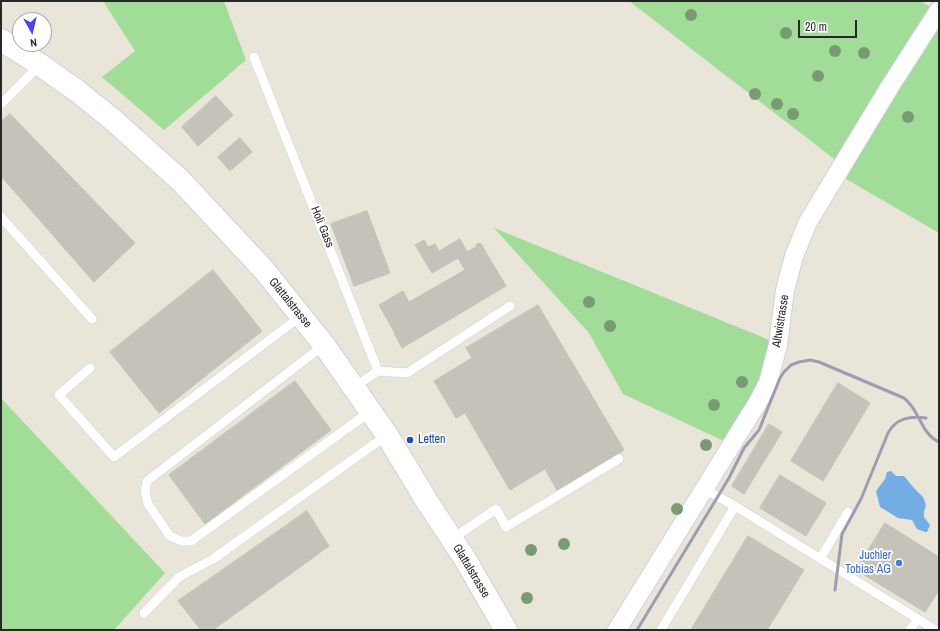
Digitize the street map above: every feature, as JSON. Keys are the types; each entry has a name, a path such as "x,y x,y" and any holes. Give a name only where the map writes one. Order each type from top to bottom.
{"street":[{"name":"Altwistrasse","path":"617,630 758,402 768,383 778,345 785,290 794,256 808,222 889,88 939,10"},
{"name":"Glattalstrasse","path":"1,40 39,64 77,91 112,119 181,181 264,270 302,316 371,411 428,503 465,559 506,630"}],"lane":[{"name":"Holi Gass","path":"254,56 378,371"},
{"path":"1,104 39,64"},
{"path":"1,217 92,319"},
{"path":"354,387 378,371 407,373 510,306"},
{"path":"90,368 59,395 114,456 302,316"},
{"path":"324,345 147,481 144,492 148,504 170,536 181,541 191,541 371,411"},
{"path":"144,613 179,577 213,559 387,435"},
{"path":"452,539 496,509 506,527 619,460"},
{"path":"704,489 735,506 935,630"},
{"path":"661,630 735,506"},
{"path":"820,559 848,512"},
{"path":"910,630 918,620"}],"green space":[{"path":"103,1 224,1 246,60 164,130 102,77 135,51"},
{"path":"629,1 920,1 939,11 939,233 846,179 850,171"},
{"path":"494,228 772,341 764,380 726,442 623,394 589,333"},
{"path":"1,398 165,573 114,630 1,630"}],"water":[{"path":"891,471 896,476 904,476 923,497 926,505 924,517 930,525 927,532 917,529 912,520 898,518 880,507 876,491 885,479 887,472"}],"building":[{"path":"216,96 233,115 198,146 182,127"},
{"path":"10,114 135,243 94,282 1,176 1,122"},
{"path":"240,138 252,152 230,171 218,157"},
{"path":"367,211 390,273 354,286 331,224"},
{"path":"460,239 467,252 476,247 479,243 481,244 506,286 402,348 379,305 403,291 409,302 465,270 458,258 432,273 415,245 424,240 428,247 435,244 439,251"},
{"path":"213,270 262,331 159,413 110,352"},
{"path":"538,305 624,450 557,490 545,469 510,490 465,413 456,418 434,381 472,358 466,348"},
{"path":"295,381 331,430 205,524 169,475"},
{"path":"838,383 870,403 823,481 791,461"},
{"path":"769,424 782,432 744,494 732,486"},
{"path":"780,475 826,503 806,536 760,508"},
{"path":"307,511 329,546 213,630 201,630 178,601"},
{"name":"Juchler Tobias AG","path":"885,523 939,557 939,590 925,612 856,570"},
{"path":"748,536 804,570 767,630 691,630"}],"railway":[{"path":"637,630 729,478 744,448 759,430 780,378 791,365 810,360 819,362 904,398 914,409 928,433 939,442"},
{"path":"835,590 842,534 861,499 888,433 895,424 904,419 914,417 926,418"}],"place":[{"name":"Letten","path":"410,440"},
{"name":"Juchler Tobias AG","path":"899,563"}]}
